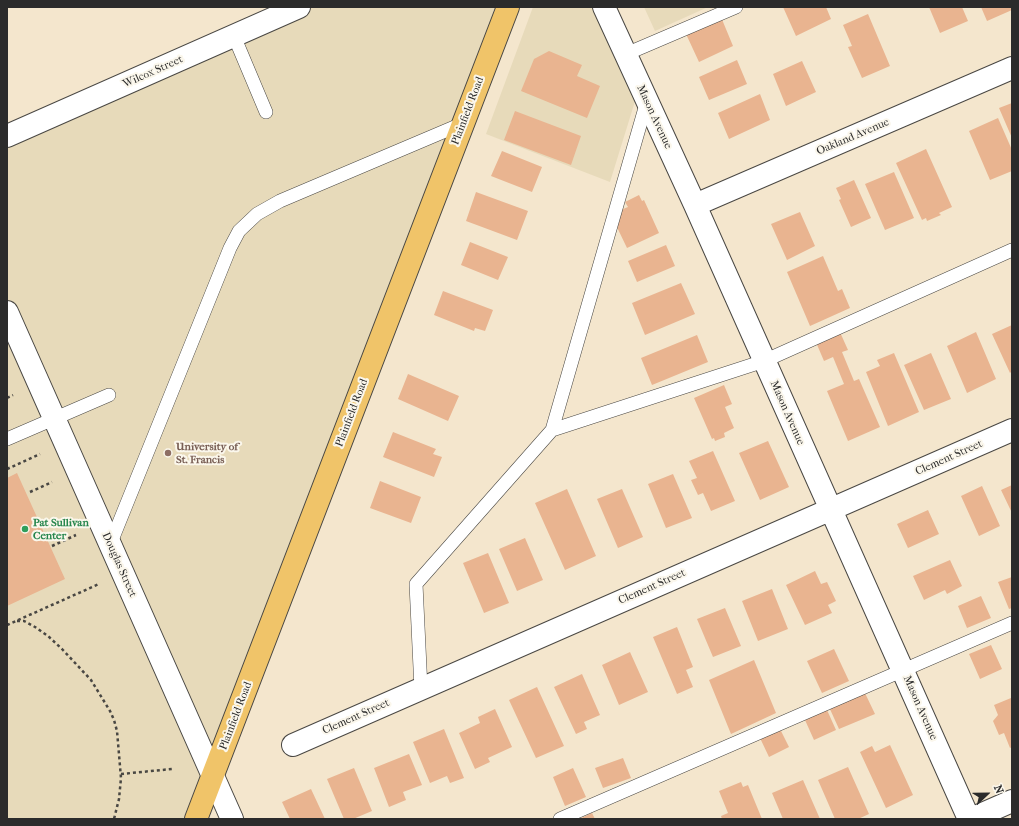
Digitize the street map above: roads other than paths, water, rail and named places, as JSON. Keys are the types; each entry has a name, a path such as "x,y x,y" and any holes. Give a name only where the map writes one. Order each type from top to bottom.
{"main road":[{"name":"Plainfield Road","path":"196,819 508,7"}],"street":[{"name":"Wilcox Street","path":"7,136 299,7"},
{"name":"Mason Avenue","path":"604,7 970,819"},
{"name":"Oakland Avenue","path":"694,205 1012,68"},
{"name":"Douglas Street","path":"7,312 232,819"},
{"name":"Clement Street","path":"293,745 1012,430"},
{"path":"970,819 1012,801"}],"lane":[{"path":"626,54 736,7"},
{"path":"234,36 266,112"},
{"path":"421,689 416,584 552,430 647,101"},
{"path":"110,545 230,248 239,231 257,214 280,201 464,123"},
{"path":"552,430 764,361 1012,250"},
{"path":"7,439 109,395"},
{"path":"560,819 1012,623"}],"place":[{"name":"University of St. Francis","path":"168,453"},
{"name":"Pat Sullivan Center","path":"25,529"}]}
